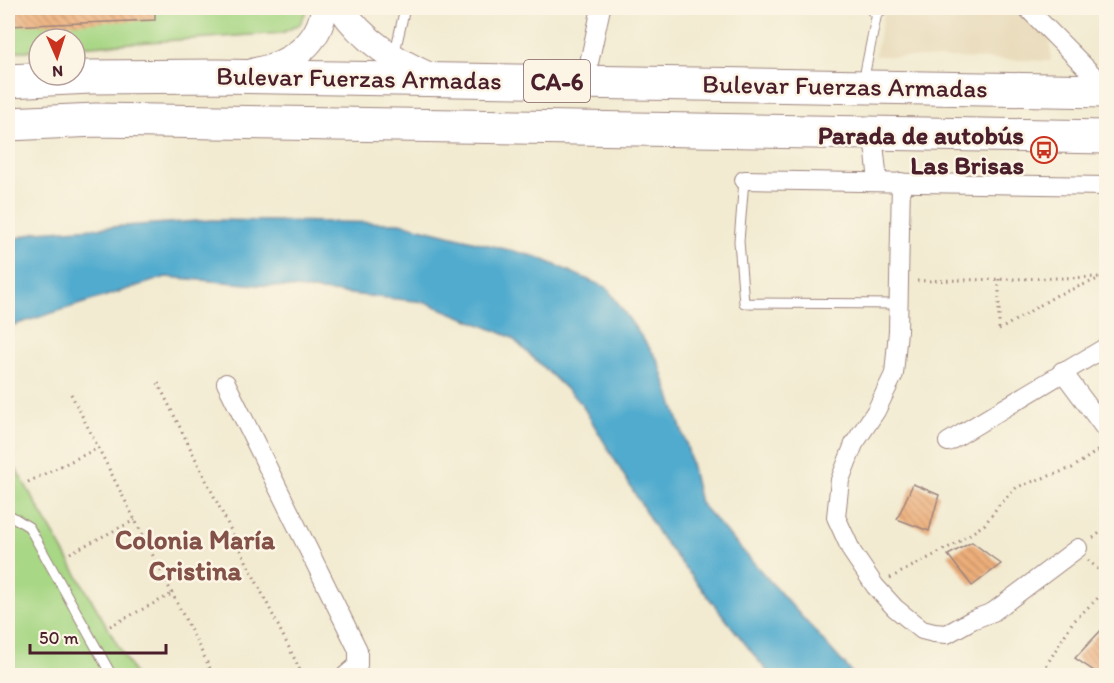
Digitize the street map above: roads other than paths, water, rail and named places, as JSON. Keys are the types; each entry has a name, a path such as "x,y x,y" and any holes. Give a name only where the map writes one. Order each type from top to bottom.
{"highway":[{"name":"Bulevar Fuerzas Armadas","path":"8,81 91,77 218,76 1107,89"},
{"name":"Bulevar Fuerzas Armadas","path":"8,124 96,120 1107,137"}],"street":[{"path":"218,76 266,69 285,63 302,51 316,34 324,8"},
{"path":"341,8 371,42 394,58 435,78"},
{"path":"585,81 602,8"},
{"path":"1027,8 1107,89"},
{"path":"873,134 878,182"},
{"path":"744,180 1107,186"},
{"path":"901,182 899,304 894,374 876,411 854,444 840,480 837,517 852,552 875,586 896,608 922,630 947,634 972,620 993,612 1078,548"},
{"path":"948,442 1062,371 1107,347"},
{"path":"1062,371 1107,430"},
{"path":"226,383 358,650 358,665 345,675"}],"lane":[{"path":"394,58 405,8"},
{"path":"862,87 877,8"},
{"path":"744,180 739,241 744,303 899,304"},
{"path":"8,514 29,527 112,675"}],"water":[{"path":"212,220 400,223 537,257 607,288 658,360 687,446 700,503 854,675 770,675 660,536 581,403 511,337 425,302 166,277 8,327 8,241 37,232"}],"place":[{"name":"Parada de autobús Las Brisas","path":"1044,150"}],"district":[{"name":"Colonia María Cristina","path":"195,554"}]}
